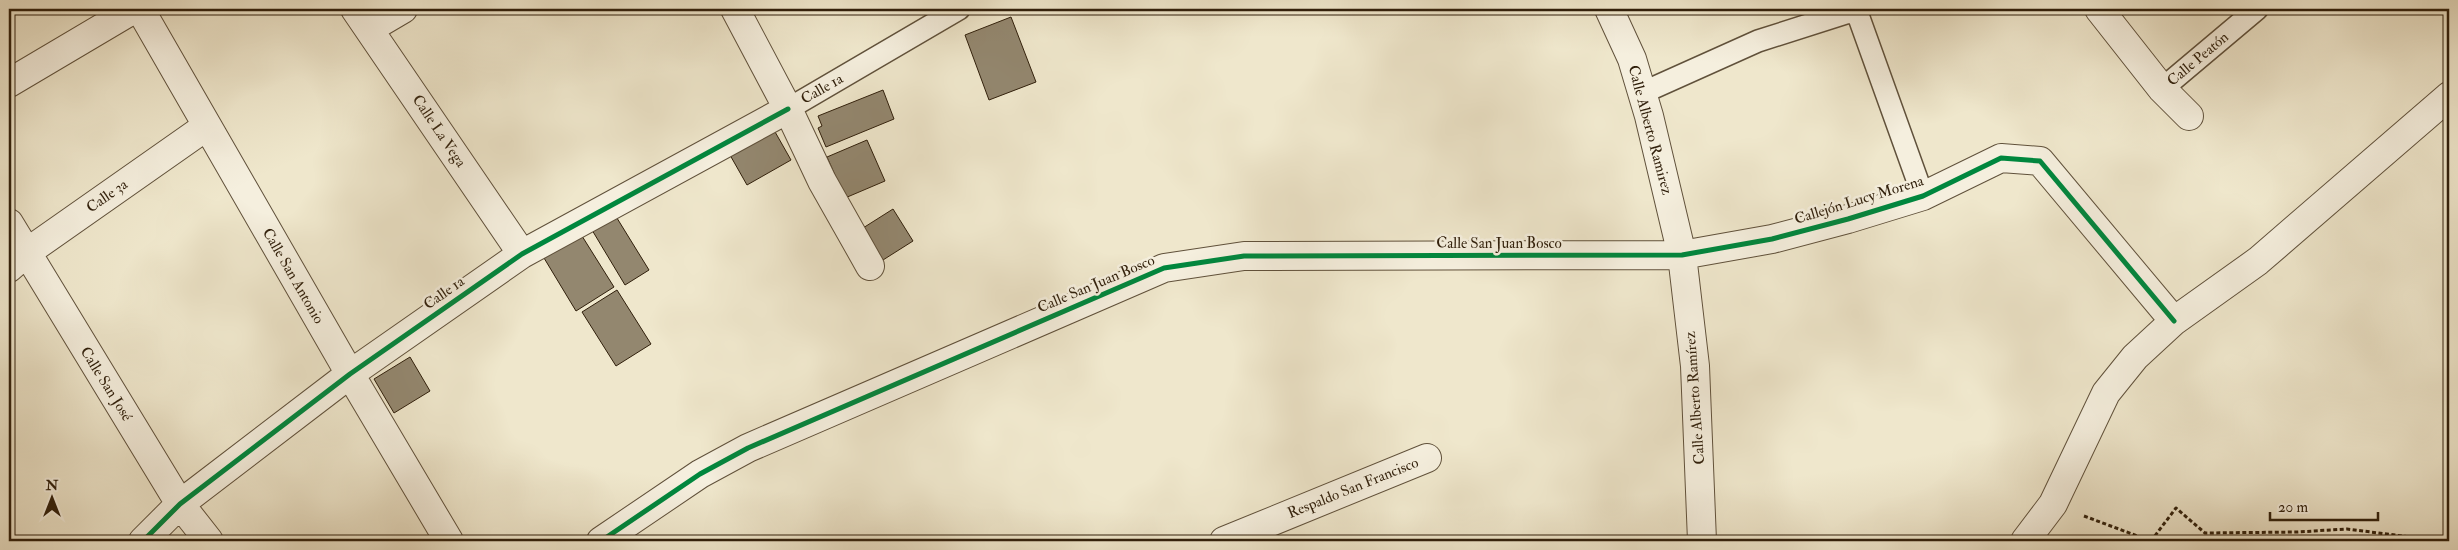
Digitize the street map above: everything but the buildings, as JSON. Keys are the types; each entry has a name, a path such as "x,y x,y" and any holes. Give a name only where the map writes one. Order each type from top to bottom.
{"street":[{"path":"9,83 134,9"},
{"name":"Calle San Antonio","path":"140,9 350,374 449,541"},
{"path":"362,19 403,9"},
{"path":"735,9 788,109 822,181 870,266"},
{"name":"Calle Alberto Ramirez","path":"1609,9 1632,59 1682,256"},
{"path":"2100,9 2162,89 2189,116"},
{"name":"Calle La Vega","path":"362,19 522,254"},
{"path":"2025,541 2053,504 2106,393 2134,357 2174,321 2258,261 2445,105"},
{"name":"Calle 1a","path":"143,541 180,504 350,374 522,254 788,109"},
{"name":"Calle 3a","path":"18,261 207,126"},
{"name":"Callejón Lucy Morena","path":"1682,256 1781,236 1848,219 1923,196 2001,158 2040,161 2174,321"},
{"name":"Calle San José","path":"9,223 18,261 180,504 209,541"},
{"name":"Calle San Juan Bosco","path":"601,541 700,474 748,448 1164,268 1244,256 1682,256"},
{"name":"Calle Alberto Ramírez","path":"1682,256 1695,366 1702,541"},
{"name":"Respaldo San Francisco","path":"1224,541 1427,458"}],"lane":[{"name":"Calle 1a","path":"788,109 959,9"},
{"name":"Calle Peatón","path":"2162,89 2256,9"},
{"path":"1642,93 1758,41 1849,12 1854,13 1858,15 1923,196"}],"path":[{"path":"2053,504 2151,541 2176,508 2205,533 2297,532 2346,529 2442,541"}],"cycle path":[{"path":"143,541 180,504 350,374 522,254 788,109"},
{"path":"601,541 700,474 748,448 1164,268 1244,256 1682,255 1772,239 1848,219 1923,196 2001,158 2040,161 2174,321"}]}
